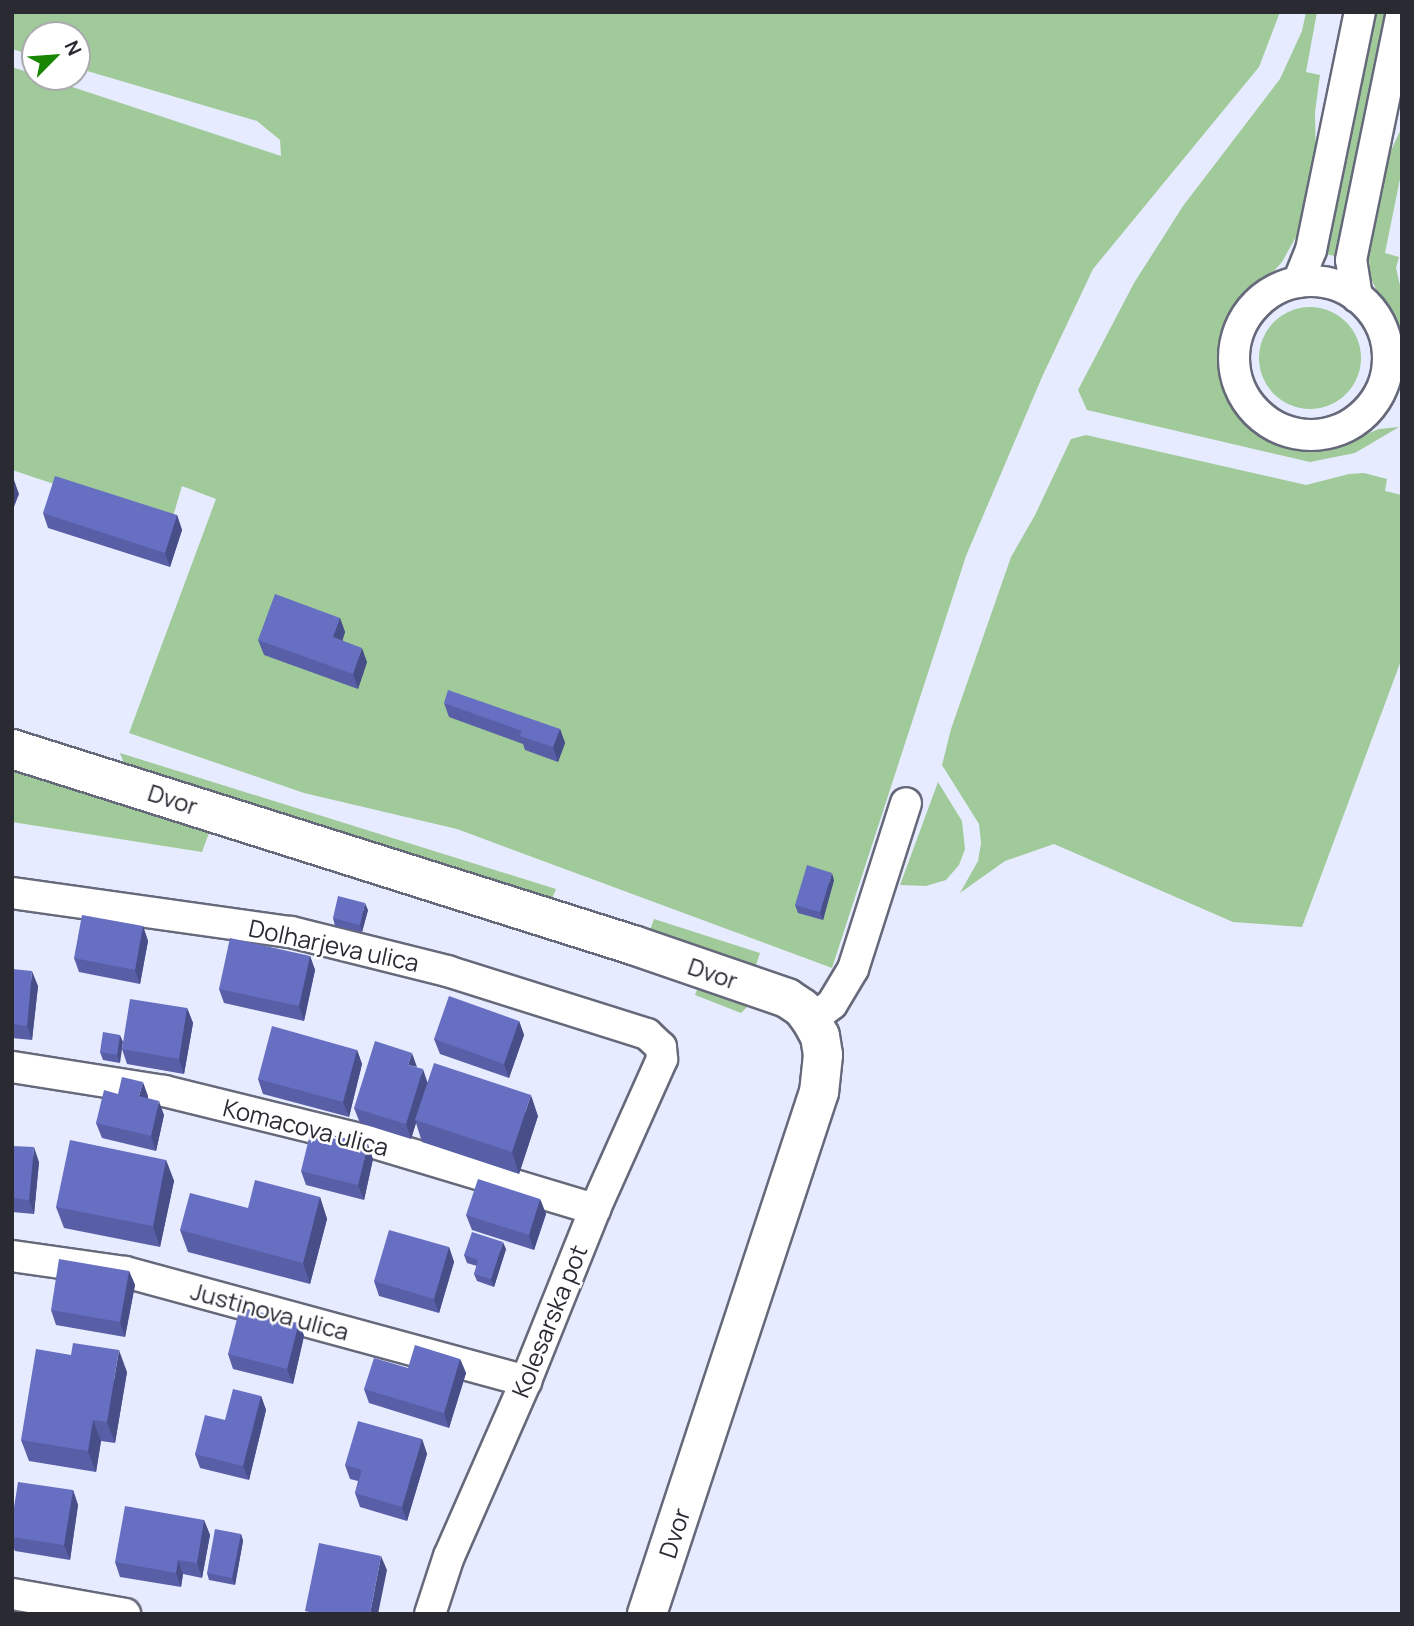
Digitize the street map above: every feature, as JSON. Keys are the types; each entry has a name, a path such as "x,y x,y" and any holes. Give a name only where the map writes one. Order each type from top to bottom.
{"street":[{"path":"1298,282 1311,250 1360,12"},
{"path":"1357,297 1351,260 1402,12"},
{"path":"1298,282 1327,282 1357,297 1377,319 1384,335 1388,363 1378,395 1365,413 1345,427 1320,435 1294,433 1269,423 1250,405 1237,382 1233,355 1239,330 1253,307 1273,291 1298,282"},
{"name":"Dvor","path":"12,749 633,945 787,998 802,1008 811,1020 820,1037 823,1055 819,1091 648,1614"},
{"path":"811,1020 832,1004 853,969 906,803"},
{"name":"Dolharjeva ulica","path":"12,893 291,932 447,971 648,1034"},
{"name":"Kolesarska pot","path":"430,1614 449,1556 526,1381 595,1209 662,1059 661,1047 648,1034"},
{"name":"Komacova ulica","path":"12,1067 164,1091 371,1142 595,1209"},
{"name":"Justinova ulica","path":"12,1256 125,1272 526,1381"},
{"path":"12,1594 125,1614"}],"green space":[{"path":"12,12 1280,12 1259,67 1093,269 1042,377 966,556 832,968 457,829 304,793 129,733 216,499 182,486 171,523 12,470 12,67 21,70 21,91 85,91 281,156 280,140 257,121 91,72 91,21 21,21 21,52 12,49"},
{"path":"1306,12 1317,12 1306,72 1320,75 1315,112 1316,160 1302,226 1282,262 1274,271 1245,290 1227,314 1218,343 1219,377 1227,400 1243,422 1267,441 1288,449 1324,451 1379,429 1399,427 1355,453 1310,462 1087,410 1078,390 1134,283 1183,206 1280,79 1302,31"},
{"path":"1370,12 1390,12 1340,257 1320,253"},
{"path":"1402,127 1402,169 1385,253 1399,257 1396,268 1402,294 1402,338 1371,279 1368,248 1380,174"},
{"path":"1310,307 1329,311 1346,322 1357,339 1361,358 1357,377 1346,394 1329,405 1310,409 1291,405 1274,394 1263,377 1259,358 1263,339 1274,322 1291,311"},
{"path":"1086,435 1306,485 1364,473 1387,479 1385,491 1402,495 1402,658 1302,927 1233,922 1054,844 1005,861 960,893 978,861 981,843 979,824 942,765 951,729 1011,557 1035,515 1071,439"},
{"path":"120,753 556,889 551,901 125,766"},
{"path":"12,769 209,833 202,852 12,822"},
{"path":"938,782 962,821 965,849 959,865 946,880 926,886 900,885"},
{"path":"654,919 760,953 756,965 649,933"},
{"path":"698,987 750,1004 741,1013 695,995"}],"building":[{"path":"55,476 177,515 165,553 43,513"},
{"path":"275,594 340,618 333,637 362,648 353,674 258,640"},
{"path":"448,690 560,729 553,747 520,736 522,731 444,703"},
{"path":"807,865 832,873 820,912 795,905"},
{"path":"338,896 365,903 360,925 333,918"},
{"path":"82,915 143,926 135,970 74,958"},
{"path":"230,938 310,956 299,1006 219,989"},
{"path":"12,969 32,971 27,1026 12,1024"},
{"path":"449,996 519,1021 504,1064 434,1039"},
{"path":"130,999 187,1008 179,1059 122,1049"},
{"path":"272,1026 357,1050 343,1102 258,1079"},
{"path":"103,1032 120,1035 117,1055 100,1052"},
{"path":"375,1041 412,1053 408,1065 423,1069 406,1124 354,1108"},
{"path":"434,1063 531,1095 512,1152 415,1120"},
{"path":"122,1077 143,1082 139,1096 159,1101 151,1136 96,1123 104,1090 118,1094"},
{"path":"311,1130 368,1144 358,1185 301,1171"},
{"path":"70,1140 166,1160 153,1226 56,1207"},
{"path":"12,1146 34,1147 29,1200 12,1198"},
{"path":"478,1179 540,1199 529,1235 466,1215"},
{"path":"255,1180 320,1197 303,1263 180,1230 190,1193 248,1208"},
{"path":"389,1230 449,1247 434,1299 374,1281"},
{"path":"472,1232 503,1242 491,1279 474,1274 478,1260 464,1255"},
{"path":"59,1259 129,1271 120,1322 51,1310"},
{"path":"240,1307 299,1322 287,1369 228,1354"},
{"path":"73,1343 119,1350 107,1422 93,1420 88,1451 21,1440 36,1349 71,1355"},
{"path":"415,1345 460,1359 444,1413 364,1389 374,1358 408,1368"},
{"path":"233,1389 261,1396 243,1466 195,1454 205,1415 225,1420"},
{"path":"358,1421 422,1439 402,1507 355,1493 362,1470 345,1465"},
{"path":"18,1482 73,1490 64,1545 12,1537"},
{"path":"125,1506 204,1520 197,1563 178,1560 176,1573 115,1562"},
{"path":"215,1529 241,1534 232,1578 207,1573"},
{"path":"319,1543 381,1556 370,1614 318,1614 305,1611"}]}
